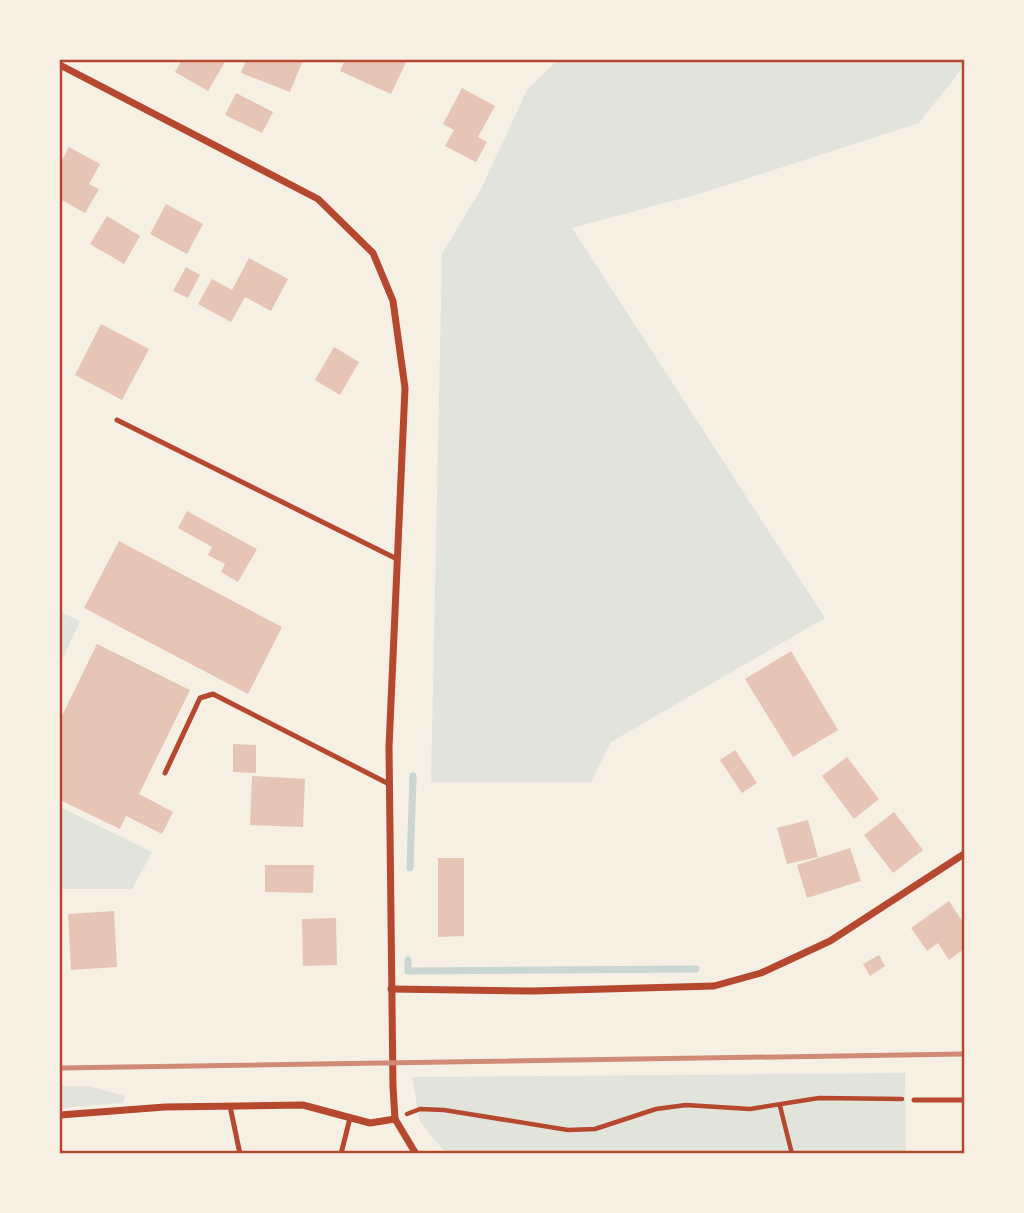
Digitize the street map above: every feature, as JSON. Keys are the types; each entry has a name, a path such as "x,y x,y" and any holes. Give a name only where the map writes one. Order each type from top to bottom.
{"street":[{"path":"60,65 318,199 373,253 393,301 405,388 389,784 391,989 395,1119 416,1153"},
{"path":"391,989 533,991 714,986 761,973 830,941 964,854"},
{"path":"60,1115 165,1107 303,1105 370,1123 395,1119"}],"lane":[{"path":"117,419 397,559"},
{"path":"165,773 200,698 213,694 389,784"},
{"path":"914,1100 964,1100"},
{"path":"230,1106 240,1153"},
{"path":"341,1153 350,1118"}],"path":[{"path":"395,1119 421,1109 444,1110 568,1130 595,1129 656,1110 686,1105 750,1109 819,1098 914,1100"},
{"path":"780,1106 792,1153"}],"shaded area":[{"path":"556,60 964,60 964,66 919,123 702,193 572,228 825,618 611,742 591,782 431,782 442,254 481,189 527,90"},
{"path":"60,612 80,621 60,664"},
{"path":"60,807 152,852 132,889 60,889"},
{"path":"905,1073 906,1153 446,1153 420,1122 412,1077"},
{"path":"60,1086 88,1086 125,1096 123,1103 60,1108"}],"building":[{"path":"182,60 226,60 208,91 175,72"},
{"path":"246,60 303,60 290,92 241,73"},
{"path":"345,60 407,60 391,94 340,71"},
{"path":"462,88 495,106 478,137 487,142 476,162 445,146 454,130 443,124"},
{"path":"236,93 273,112 262,133 225,115"},
{"path":"69,147 100,164 89,184 99,189 85,213 60,199 60,164"},
{"path":"166,204 203,224 187,254 150,234"},
{"path":"107,216 140,236 124,264 90,244"},
{"path":"249,258 288,279 271,311 245,297 231,322 198,304 212,279 232,290"},
{"path":"186,267 200,275 188,298 173,291"},
{"path":"101,324 149,349 122,400 75,375"},
{"path":"334,347 359,362 340,395 315,380"},
{"path":"187,511 257,549 238,582 221,572 225,564 208,555 212,547 178,528"},
{"path":"119,541 282,627 248,694 84,608"},
{"path":"97,644 190,690 139,794 173,812 162,834 126,816 120,829 60,800 60,720"},
{"path":"791,651 838,730 793,757 745,679"},
{"path":"233,744 256,745 256,773 233,772"},
{"path":"735,750 757,783 742,793 720,760"},
{"path":"847,757 879,799 854,819 822,776"},
{"path":"252,776 305,779 303,827 250,825"},
{"path":"894,812 923,850 893,873 864,835"},
{"path":"808,820 818,857 787,864 777,828"},
{"path":"850,848 861,881 807,898 797,865"},
{"path":"438,858 464,858 464,936 438,937"},
{"path":"265,865 314,865 313,893 265,892"},
{"path":"949,901 964,924 964,949 949,960 938,943 927,951 911,928"},
{"path":"114,911 117,967 71,970 68,914"},
{"path":"336,918 337,965 303,966 302,919"},
{"path":"879,955 885,966 870,976 863,964"}],"waterway":[{"path":"410,868 413,776"},
{"path":"408,960 408,971 696,969"}],"railway":[{"path":"60,1068 964,1054"}]}
